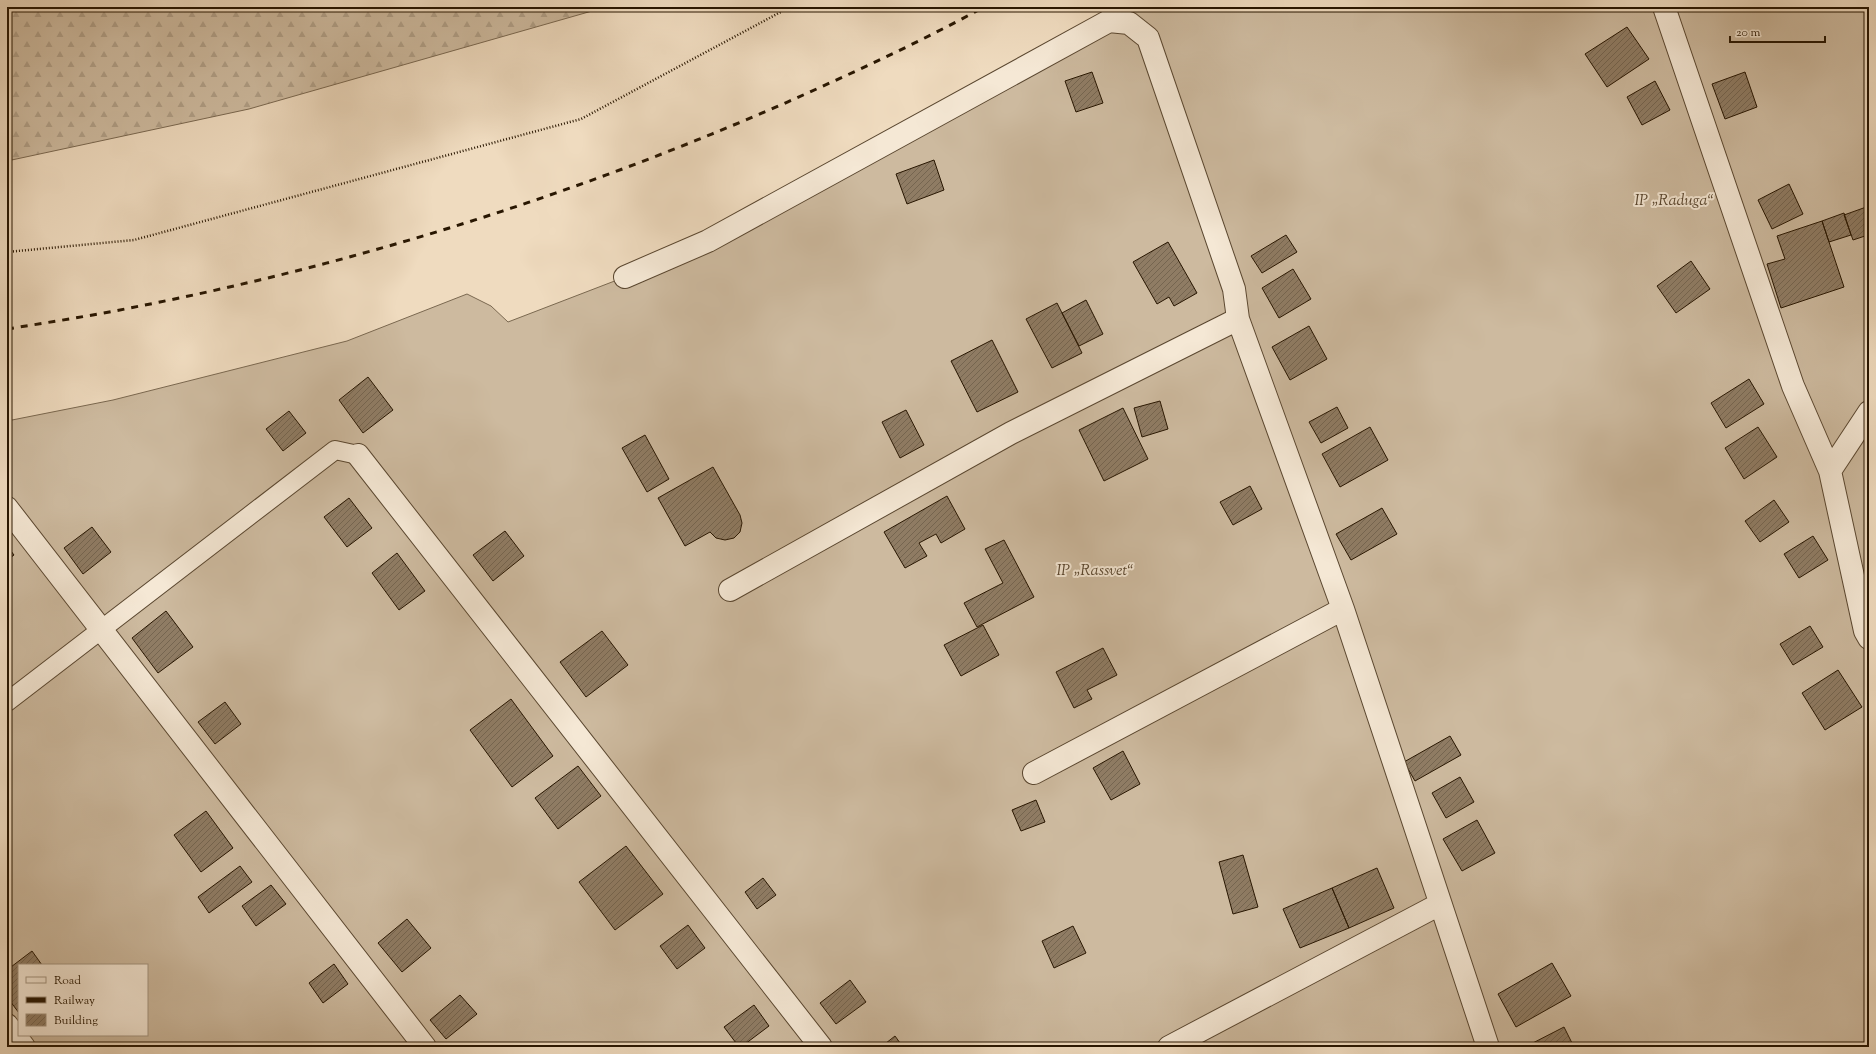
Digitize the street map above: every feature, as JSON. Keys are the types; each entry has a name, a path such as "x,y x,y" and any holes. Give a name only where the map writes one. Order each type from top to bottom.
{"street":[{"path":"1664,7 1793,386 1830,471 1865,631 1869,638"},
{"path":"625,277 708,241 1109,21 1129,23 1148,38 1234,289 1238,319 1343,609 1488,1047"},
{"path":"730,590 1011,433 1238,319"},
{"path":"1830,471 1869,412"},
{"path":"358,455 821,1047"},
{"path":"7,508 100,630 425,1047"},
{"path":"1034,773 1343,609"},
{"path":"1169,1047 1440,904"},
{"path":"7,1025 24,1047"}],"lane":[{"path":"7,702 335,450 358,455"}],"path":[{"path":"7,252 134,240 581,119 790,7"}],"green space":[{"path":"7,7 606,7 249,109 7,161"},
{"name":"IP „Rassvet“","path":"1123,7 1869,7 1869,1047 7,1047 7,421 113,400 347,341 467,294 491,306 508,322 625,277 1109,21"}],"building":[{"path":"1627,27 1649,59 1607,87 1585,54"},
{"path":"1092,72 1103,103 1076,112 1065,81"},
{"path":"1745,72 1757,107 1725,119 1712,84"},
{"path":"1655,81 1670,110 1642,125 1627,97"},
{"path":"934,160 944,190 907,204 896,174"},
{"path":"1789,184 1803,214 1772,229 1758,200"},
{"path":"1869,206 1869,249 1865,236 1853,240 1844,215"},
{"path":"1844,213 1851,235 1829,242 1822,221"},
{"path":"1822,221 1844,287 1781,308 1767,264 1785,259 1777,236"},
{"path":"1286,235 1297,252 1262,273 1251,256"},
{"path":"1168,242 1197,293 1174,306 1169,297 1157,304 1133,262"},
{"path":"1691,261 1710,289 1676,313 1657,286"},
{"path":"1293,269 1311,299 1279,318 1262,288"},
{"path":"1086,300 1103,334 1079,346 1062,313"},
{"path":"1057,303 1082,353 1052,368 1026,319"},
{"path":"1309,326 1327,359 1290,380 1272,347"},
{"path":"992,340 1018,392 977,412 951,361"},
{"path":"368,377 393,410 363,433 339,400"},
{"path":"1749,379 1764,404 1726,428 1711,403"},
{"path":"1160,401 1168,429 1142,437 1134,408"},
{"path":"1337,407 1348,428 1321,443 1309,422"},
{"path":"1123,408 1148,459 1104,481 1079,430"},
{"path":"906,410 924,445 900,458 882,422"},
{"path":"289,411 306,433 283,451 266,429"},
{"path":"1370,427 1388,460 1340,487 1322,454"},
{"path":"1758,427 1777,457 1744,479 1725,448"},
{"path":"645,435 669,479 647,492 622,448"},
{"path":"713,467 740,515 742,523 740,532 734,538 725,540 716,538 710,532 685,546 658,498"},
{"path":"1250,486 1262,509 1233,525 1220,502"},
{"path":"947,496 965,529 941,543 936,534 919,543 927,556 905,568 884,532"},
{"path":"349,498 372,528 347,547 324,517"},
{"path":"1774,500 1789,522 1760,542 1745,521"},
{"path":"1382,508 1397,534 1351,560 1336,534"},
{"path":"92,527 111,552 83,574 64,548"},
{"path":"505,531 524,556 493,581 473,555"},
{"path":"1813,536 1828,560 1799,578 1784,554"},
{"path":"1004,540 1034,597 977,627 964,603 1003,583 985,549"},
{"path":"7,546 14,555 7,560"},
{"path":"397,553 425,591 399,610 372,573"},
{"path":"166,611 193,647 158,673 132,638"},
{"path":"983,625 999,655 961,676 944,645"},
{"path":"1810,626 1823,647 1793,665 1780,644"},
{"path":"602,631 628,665 586,697 560,662"},
{"path":"1103,648 1117,675 1087,690 1092,699 1074,708 1056,672"},
{"path":"1838,670 1862,707 1825,730 1802,693"},
{"path":"511,699 553,756 512,787 470,730"},
{"path":"225,702 241,724 215,744 198,722"},
{"path":"1450,736 1461,755 1415,781 1404,762"},
{"path":"1123,751 1140,784 1111,800 1093,768"},
{"path":"578,766 601,796 558,829 535,798"},
{"path":"1460,777 1474,802 1446,818 1432,793"},
{"path":"1036,800 1045,822 1021,831 1012,810"},
{"path":"206,811 233,848 201,872 174,835"},
{"path":"1477,820 1495,853 1462,871 1443,839"},
{"path":"626,846 663,894 615,930 579,882"},
{"path":"1243,855 1258,907 1233,914 1219,862"},
{"path":"240,866 252,882 209,913 198,897"},
{"path":"1377,868 1394,908 1349,928 1332,888"},
{"path":"763,878 776,895 757,909 745,892"},
{"path":"271,885 286,904 256,926 242,906"},
{"path":"1332,888 1349,928 1300,948 1283,909"},
{"path":"407,919 431,948 402,972 378,943"},
{"path":"688,925 705,948 677,969 660,946"},
{"path":"1073,926 1086,953 1054,968 1042,941"},
{"path":"32,951 41,964 18,964 18,1012 7,997 7,970"},
{"path":"1552,963 1571,996 1516,1027 1498,994"},
{"path":"334,964 348,984 323,1003 309,983"},
{"path":"850,980 866,1002 836,1024 820,1003"},
{"path":"460,995 477,1014 446,1039 430,1020"},
{"path":"754,1005 769,1026 739,1047 724,1027"},
{"path":"1564,1027 1574,1047 1525,1047"},
{"path":"895,1036 903,1047 881,1047"}],"railway":[{"path":"7,329 140,306 224,288 390,246 472,221 633,165 792,100 913,44 984,7"}],"park label":[{"name":"IP „Raduga“","path":"1674,201"}]}
